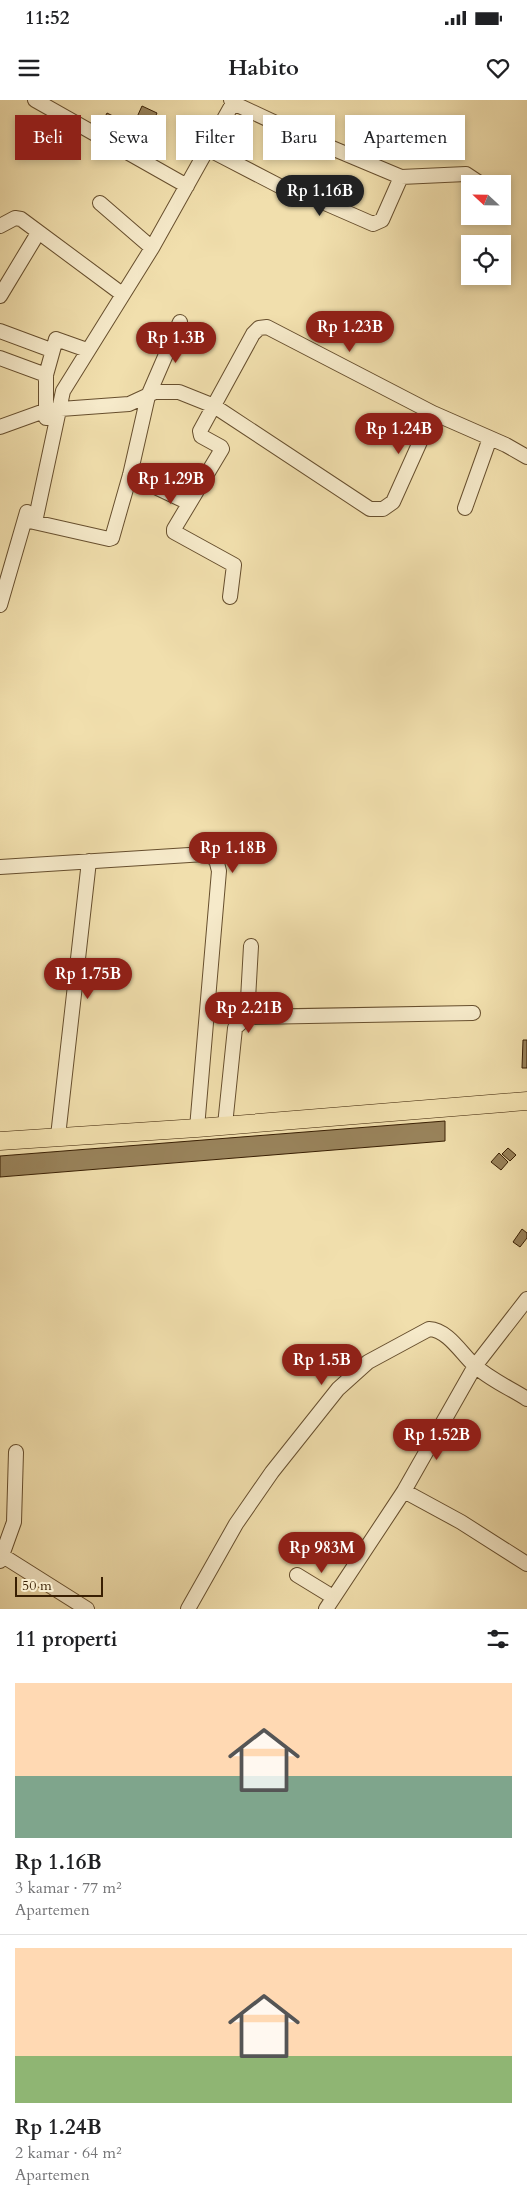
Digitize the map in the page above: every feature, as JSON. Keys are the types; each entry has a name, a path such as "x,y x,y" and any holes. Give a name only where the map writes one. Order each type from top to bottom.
{"main road":[{"path":"0,1141 197,1128 527,1101"}],"street":[{"path":"35,100 187,186"},
{"path":"225,115 232,102 308,138 400,177 468,175"},
{"path":"0,605 30,521 46,426 51,410 152,248 202,160"},
{"path":"229,160 291,192 302,193 372,224 382,220 400,177"},
{"path":"100,203 152,248"},
{"path":"0,226 15,218 21,219 122,294"},
{"path":"0,296 38,233"},
{"path":"30,521 110,539 130,475 148,396 180,322"},
{"path":"230,597 234,565 174,532 174,529 222,449 221,446 200,434 253,334 262,327 315,350 434,413 527,457"},
{"path":"0,331 51,350"},
{"path":"51,410 46,375 51,350 56,340 87,350"},
{"path":"0,358 46,375"},
{"path":"0,427 51,410 129,404 159,391 179,392 214,406 370,508 383,509 393,502 434,413"},
{"path":"465,508 490,438"},
{"path":"130,475 189,503"},
{"path":"0,867 204,854 216,859 219,870 197,1128"},
{"path":"58,1136 89,861"},
{"path":"247,1017 251,946"},
{"path":"225,1125 235,1028 247,1017 473,1013"},
{"path":"297,1575 329,1603 404,1491 475,1366 527,1299"},
{"path":"188,1609 236,1524 272,1472 338,1389 368,1362 429,1329 440,1332 475,1366 527,1399"},
{"path":"16,1452 14,1522 2,1558 86,1609"},
{"path":"404,1491 461,1522 527,1564"}],"building":[{"path":"142,106 157,113 156,115 138,115"},
{"path":"523,1040 527,1040 527,1068 522,1068"},
{"path":"445,1121 445,1141 0,1177 0,1156"},
{"path":"508,1148 516,1155 510,1161 502,1154"},
{"path":"499,1153 508,1162 501,1170 491,1162"},
{"path":"522,1229 527,1233 527,1238 520,1247 513,1242"}]}
